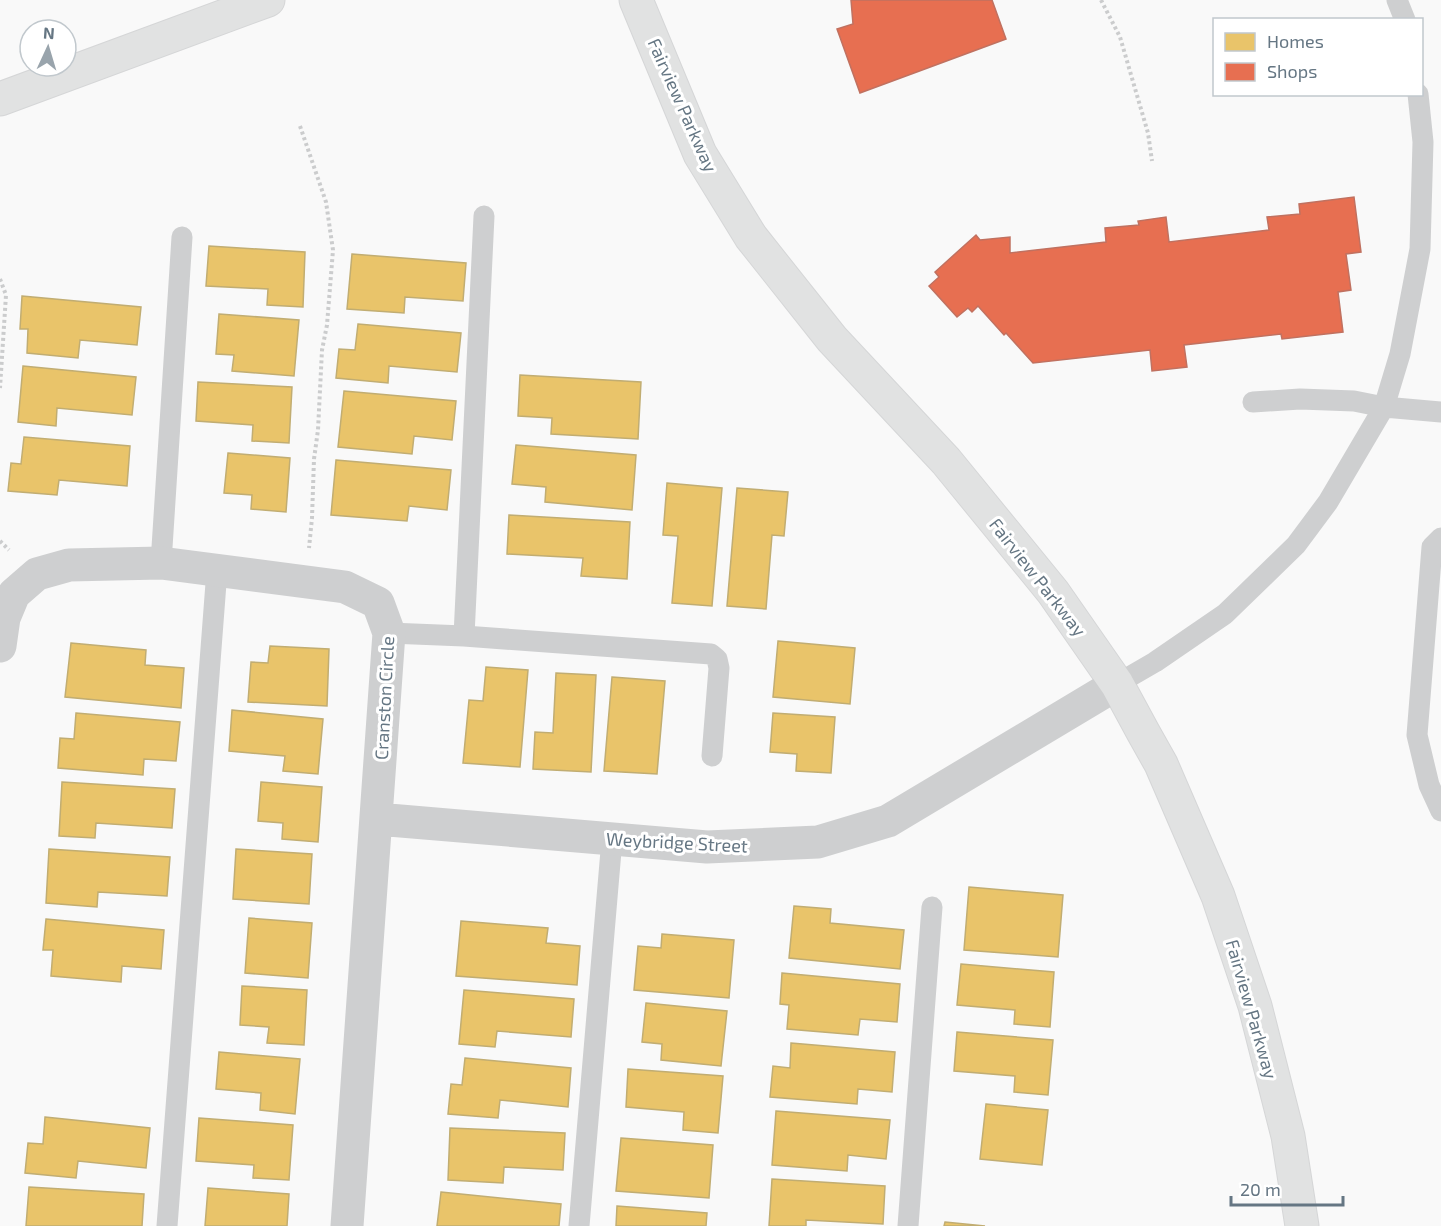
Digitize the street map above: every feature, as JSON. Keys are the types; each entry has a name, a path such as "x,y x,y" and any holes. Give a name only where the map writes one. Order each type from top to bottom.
{"main road":[{"path":"0,99 268,0"},
{"name":"Fairview Parkway","path":"636,0 700,154 751,237 832,339 946,461 1053,592 1116,684 1161,764 1218,896 1255,1006 1288,1136 1302,1226"}],"street":[{"name":"Cranston Circle","path":"0,646 4,618 14,594 37,574 69,565 161,563 345,586 378,603 390,633 347,1226"},
{"name":"Weybridge Street","path":"376,819 707,847 818,842 888,821 1116,684"}],"lane":[{"path":"1116,684 1155,662 1225,614 1296,545 1328,502 1384,407 1400,354 1419,249 1432,141 1419,96"},
{"path":"464,636 484,216"},
{"path":"161,563 182,237"},
{"path":"1253,402 1300,399 1354,401 1384,407 1441,412"},
{"path":"1441,538 1432,548 1417,735 1429,786 1441,811"},
{"path":"167,1226 217,570"},
{"path":"390,633 464,636 711,654 717,659 719,668 712,756"},
{"path":"579,1226 612,839"},
{"path":"908,1226 932,908"}],"path":[{"path":"1101,0 1120,37 1148,133 1152,162"},
{"path":"300,126 326,202 333,250 327,325 322,350 307,581"},
{"path":"0,279 6,295 0,388"}],"building: Homes":[{"path":"209,246 305,252 303,307 267,305 268,289 206,286"},
{"path":"352,254 466,263 463,301 405,297 404,313 347,309"},
{"path":"22,296 141,307 137,345 80,340 78,358 27,353 28,329 20,329"},
{"path":"219,314 299,320 294,376 232,371 234,355 216,354"},
{"path":"358,324 461,333 457,372 389,366 388,383 336,378 339,349 355,350"},
{"path":"23,366 136,377 132,415 57,408 56,426 18,422"},
{"path":"520,375 641,382 638,439 551,434 552,418 518,416"},
{"path":"198,382 292,387 289,443 252,441 253,425 196,421"},
{"path":"344,391 456,401 452,440 414,436 412,454 338,447"},
{"path":"24,437 130,446 127,486 59,480 57,495 8,491 11,463 21,464"},
{"path":"516,445 636,455 632,510 545,502 546,487 512,484"},
{"path":"228,453 290,458 286,512 251,509 252,495 224,493"},
{"path":"336,460 451,470 447,510 409,506 407,521 331,515"},
{"path":"667,483 722,488 712,606 672,603 678,536 663,535"},
{"path":"737,488 788,492 784,536 772,535 766,609 727,606"},
{"path":"509,515 630,522 627,579 581,576 583,558 507,554"},
{"path":"778,641 855,648 850,704 773,697"},
{"path":"71,643 146,650 145,665 184,668 181,708 65,697"},
{"path":"270,646 329,649 327,706 248,702 251,662 268,663"},
{"path":"486,667 528,670 520,767 463,763 469,700 483,701"},
{"path":"556,673 596,675 591,772 533,769 535,732 553,733"},
{"path":"612,677 665,681 657,774 604,771"},
{"path":"232,710 323,719 318,774 283,771 285,756 229,751"},
{"path":"76,713 180,722 176,761 144,759 143,775 58,768 60,738 74,739"},
{"path":"773,713 835,717 831,773 796,771 797,754 770,752"},
{"path":"62,782 175,789 172,828 96,823 95,838 59,836"},
{"path":"261,782 322,787 318,842 282,839 283,823 258,821"},
{"path":"49,849 170,857 167,896 98,892 97,907 46,903"},
{"path":"236,849 312,854 309,904 233,899"},
{"path":"969,887 1063,895 1058,957 964,950"},
{"path":"794,906 831,909 830,923 904,930 900,969 789,958"},
{"path":"249,918 312,923 308,978 245,973"},
{"path":"46,919 164,930 161,969 122,966 121,982 51,976 53,950 43,950"},
{"path":"461,921 548,928 546,943 580,946 577,985 456,976"},
{"path":"662,934 734,940 729,998 634,990 638,946 661,948"},
{"path":"961,964 1054,972 1050,1027 1014,1024 1015,1010 957,1005"},
{"path":"782,973 900,984 897,1022 860,1019 858,1035 787,1029 789,1005 780,1004"},
{"path":"242,986 307,990 304,1045 267,1043 269,1027 240,1025"},
{"path":"464,990 574,999 571,1037 497,1031 495,1047 459,1044"},
{"path":"646,1003 727,1011 721,1066 661,1060 662,1044 642,1042"},
{"path":"957,1032 1053,1040 1048,1095 1014,1092 1015,1076 954,1071"},
{"path":"791,1043 895,1052 892,1092 858,1089 857,1104 770,1097 773,1066 790,1068"},
{"path":"219,1052 300,1059 295,1114 260,1110 261,1093 216,1089"},
{"path":"465,1058 571,1068 568,1107 500,1100 498,1118 448,1114 451,1084 462,1085"},
{"path":"628,1069 723,1076 718,1133 683,1130 684,1112 626,1107"},
{"path":"986,1104 1048,1110 1042,1165 980,1159"},
{"path":"776,1111 890,1120 886,1159 848,1155 847,1171 772,1165"},
{"path":"45,1117 150,1128 146,1168 78,1161 76,1178 25,1173 28,1143 43,1144"},
{"path":"199,1118 293,1125 289,1180 253,1178 254,1165 196,1161"},
{"path":"450,1128 565,1133 563,1170 504,1167 503,1183 448,1180"},
{"path":"621,1138 713,1145 709,1198 616,1191"},
{"path":"772,1179 885,1186 883,1224 806,1220 806,1226 769,1226"},
{"path":"29,1187 144,1194 142,1226 26,1226"},
{"path":"208,1188 289,1194 287,1226 205,1226"},
{"path":"441,1192 561,1204 559,1226 437,1226"},
{"path":"617,1206 707,1213 706,1226 616,1226"},
{"path":"945,1222 985,1226 944,1226"}],"building: Shops":[{"path":"851,0 992,0 1006,39 860,93 837,29 853,24"},
{"path":"1354,197 1361,252 1346,254 1351,290 1338,292 1343,332 1282,339 1281,334 1184,345 1187,367 1152,371 1150,350 1033,363 978,306 972,312 968,308 957,317 929,286 939,277 935,272 976,235 980,240 1010,237 1010,253 1106,242 1105,228 1139,225 1138,221 1166,217 1169,242 1269,230 1267,217 1300,214 1299,204"}]}
